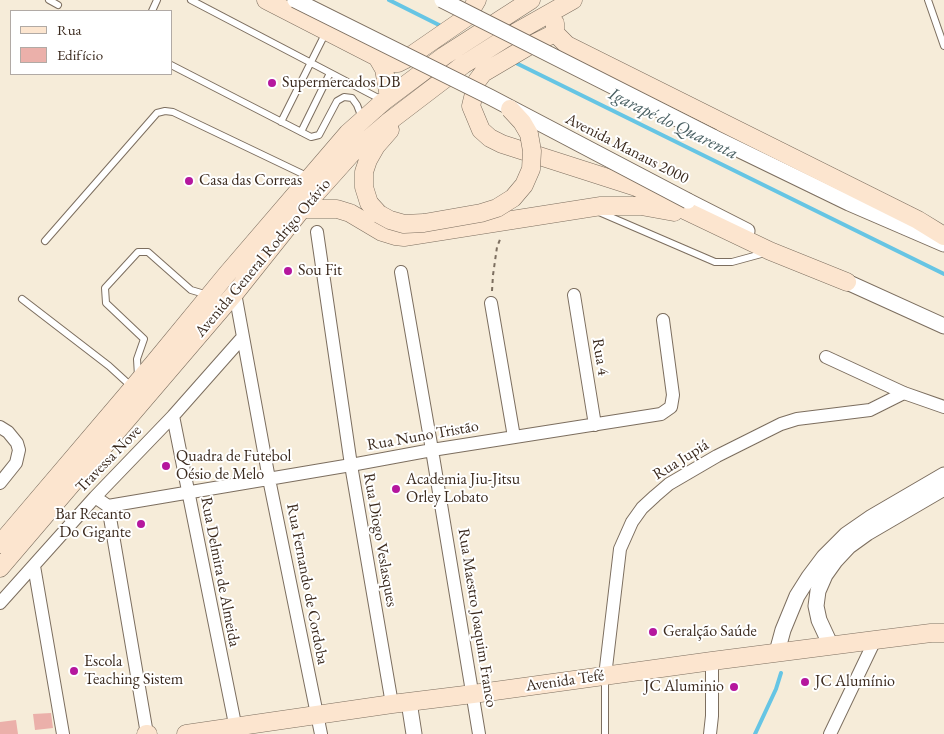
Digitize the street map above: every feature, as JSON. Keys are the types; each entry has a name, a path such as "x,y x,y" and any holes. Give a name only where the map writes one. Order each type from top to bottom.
{"main road":[{"path":"266,0 385,61 398,63 467,17 477,0"},
{"name":"Avenida General Rodrigo Otávio","path":"0,544 209,295 310,177 362,120 386,99 444,56 531,0"},
{"path":"571,1 556,17 554,25 555,33 567,45 918,220 944,236"},
{"name":"Avenida General Rodrigo Otávio","path":"0,568 235,293 302,209 353,152 370,136 463,65 571,1"},
{"path":"555,33 527,47 484,74 477,82 471,106 481,130 490,138 502,144 636,188 770,251 847,282"},
{"path":"377,57 386,73 386,99"},
{"path":"418,99 376,146 364,172 364,187 369,202 378,214 404,224 424,223 481,213 497,208 513,198 524,185 531,170 532,151 529,134 510,108"},
{"path":"302,209 337,209 350,213 382,232 395,236 416,236 588,208 625,205 641,206 700,217"},
{"name":"Avenida Tefé","path":"186,734 236,730 392,704 712,660 931,633 944,633"}],"street":[{"name":"Avenida Manaus 2000","path":"295,0 510,108 847,282 944,326"},
{"path":"442,0 713,137 849,203 944,244"},
{"name":"Rua Diogo Veslasques","path":"317,232 351,465 392,704"},
{"name":"Rua Maestro Joaquim Franco","path":"401,272 479,734"},
{"name":"Rua Fernando de Cordoba","path":"235,293 269,479 321,734"},
{"name":"Rua 4","path":"574,295 595,425"},
{"path":"491,303 514,437"},
{"name":"Rua Nuno Tristão","path":"108,506 432,450 661,414 671,407 673,395 663,320"},
{"name":"Travessa Nove","path":"0,603 95,498 173,416 242,338"},
{"path":"826,357 904,393 944,407"},
{"name":"Rua Jupiá","path":"605,676 620,549 632,522 642,508 668,484 781,424 798,419 870,410 904,393"},
{"name":"Rua Delmira de Almeida","path":"173,416 236,730"},
{"path":"0,427 8,432 18,443 19,450 16,463 0,483"},
{"path":"777,652 793,604 808,577 824,557 846,535 872,517 944,475"},
{"path":"831,646 819,620 816,606 818,591 825,575 835,561 849,546 867,533 944,488"},
{"path":"95,498 108,506 147,734"},
{"path":"34,566 63,734"},
{"path":"831,734 875,640"},
{"path":"710,734 712,716 712,660"},
{"path":"409,702 414,734"}],"lane":[{"path":"49,0 58,4"},
{"path":"191,0 310,63 386,99"},
{"path":"928,0 944,46"},
{"path":"281,122 327,31"},
{"path":"172,65 311,137 319,135 337,101 344,96 352,98 357,105 362,120"},
{"path":"301,132 330,73"},
{"path":"45,241 158,113 165,111 173,112 310,177"},
{"path":"588,208 715,262 732,262 770,251"},
{"path":"136,384 137,360 144,339 106,304 105,288 138,252 148,252 191,290 209,295"},
{"path":"22,299 109,366 136,384"},
{"path":"605,676 606,734"}],"path":[{"path":"491,303 498,247 508,221"}],"building":[{"path":"51,713 53,728 35,730 33,714"},
{"path":"16,720 18,734 0,734 0,722"}],"waterway":[{"name":"Igarapé do Quarenta","path":"389,0 443,27"},
{"name":"Igarapé do Quarenta","path":"512,61 944,274"},
{"path":"755,734 776,689 781,673"}],"place":[{"name":"Supermercados DB","path":"272,83"},
{"name":"Casa das Correas","path":"189,181"},
{"name":"Sou Fit","path":"288,271"},
{"name":"Quadra de Futebol Oésio de Melo","path":"166,466"},
{"name":"Academia Jiu-Jitsu Orley Lobato","path":"396,489"},
{"name":"Bar Recanto Do Gigante","path":"141,524"},
{"name":"Geralção Saúde","path":"653,632"},
{"name":"Escola Teaching Sistem","path":"74,671"},
{"name":"JC Alumínio","path":"805,682"},
{"name":"JC Aluminio","path":"734,687"}]}
